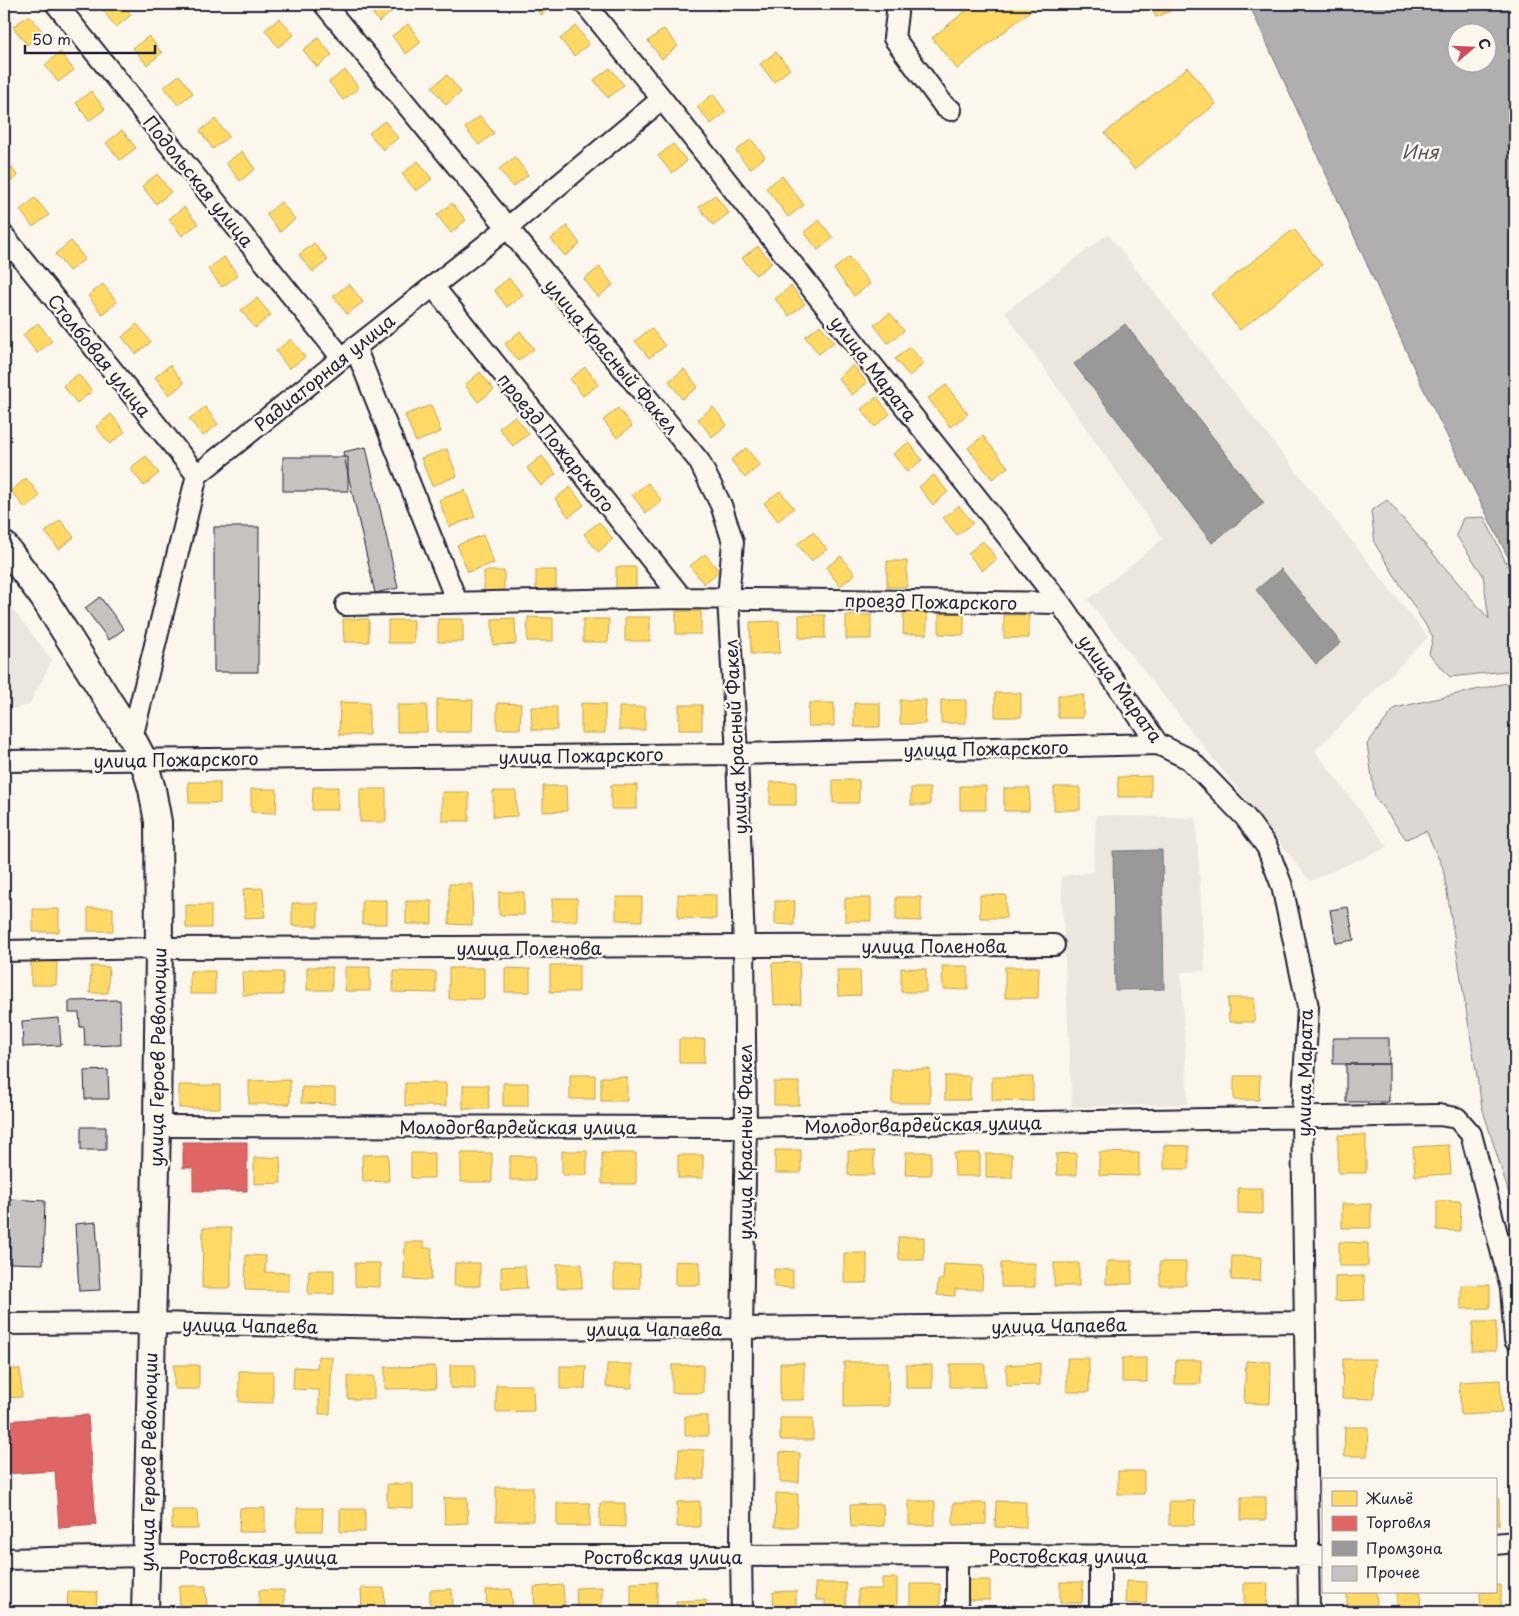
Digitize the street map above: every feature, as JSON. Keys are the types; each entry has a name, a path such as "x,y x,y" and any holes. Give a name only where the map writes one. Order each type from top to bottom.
{"street":[{"name":"Подольская улица","path":"56,4 348,353 457,602"},
{"name":"улица Красный Факел","path":"324,4 699,461 721,505 733,542 728,598 737,754 744,946 746,1127 742,1328 742,1612"},
{"name":"улица Марата","path":"585,4 1060,603 1158,744 1189,759 1244,817 1268,847 1282,886 1308,1007 1302,1117 1305,1322 1316,1557 1309,1612"},
{"path":"896,4 897,14 894,38 946,107 951,110"},
{"name":"Радиаторная улица","path":"197,475 507,228 662,99"},
{"name":"Столбовая улица","path":"4,236 197,475"},
{"name":"проезд Пожарского","path":"433,286 682,598"},
{"path":"137,749 197,475"},
{"name":"улица Героев Революции","path":"4,545 43,597 137,749 152,789 158,822 159,948 145,1612"},
{"name":"проезд Пожарского","path":"346,605 682,598 1060,603"},
{"name":"улица Пожарского","path":"4,762 137,749 737,754 1158,744"},
{"name":"улица Поленова","path":"4,951 159,948 1054,945"},
{"name":"Молодогвардейская улица","path":"156,1126 746,1127 1439,1115 1457,1118 1471,1134 1511,1288 1515,1340"},
{"name":"улица Чапаева","path":"4,1324 151,1323 449,1329 1305,1322"},
{"path":"1496,1544 1515,1542"},
{"path":"957,1555 957,1612"},
{"path":"1100,1555 1100,1612"},
{"name":"Ростовская улица","path":"4,1559 145,1556 1100,1555 1316,1557"}],"shaded area":[{"path":"1108,234 1428,637 1315,751 1388,847 1310,881 1088,600 1163,539 1005,312"},
{"path":"1387,500 1489,619 1483,575 1456,535 1463,518 1484,517 1515,581 1515,670 1450,677 1429,654 1433,637 1375,544 1371,511"},
{"path":"4,598 52,660 29,705 4,711"},
{"path":"1506,683 1515,698 1515,1213 1482,1107 1443,868 1426,831 1406,839 1375,797 1367,744 1395,708"},
{"path":"1096,815 1196,818 1205,971 1181,972 1188,1104 1072,1107 1061,876 1093,872"}],"water":[{"name":"Иня","path":"1249,4 1515,4 1515,571 1423,388"}],"building: Жильё":[{"path":"109,4 123,4 131,15 116,27 102,9"},
{"path":"366,4 390,4 395,9 379,22"},
{"path":"532,4 555,4 541,15"},
{"path":"974,4 1039,4 957,69 932,38"},
{"path":"1150,4 1171,4 1173,10 1156,17"},
{"path":"29,15 43,32 27,45 13,27"},
{"path":"280,18 294,35 278,47 265,30"},
{"path":"408,24 421,42 406,54 392,36"},
{"path":"576,26 589,44 574,56 560,39"},
{"path":"664,29 678,46 662,59 648,41"},
{"path":"149,36 162,53 147,65 133,48"},
{"path":"318,38 332,55 317,67 303,50"},
{"path":"60,52 74,70 58,82 45,65"},
{"path":"776,52 790,69 774,82 760,64"},
{"path":"1188,67 1216,104 1134,169 1105,133"},
{"path":"610,68 624,85 608,98 594,80"},
{"path":"345,70 359,88 343,100 329,82"},
{"path":"179,75 193,93 178,105 164,87"},
{"path":"447,75 461,92 446,105 432,87"},
{"path":"91,91 105,109 89,121 76,103"},
{"path":"713,94 726,112 711,124 697,107"},
{"path":"480,116 494,133 479,145 465,128"},
{"path":"215,119 229,136 213,149 200,131"},
{"path":"385,121 398,138 383,150 369,133"},
{"path":"122,130 136,148 120,160 106,143"},
{"path":"751,139 765,157 750,169 736,151"},
{"path":"673,144 687,161 672,173 658,156"},
{"path":"242,151 255,169 240,181 226,163"},
{"path":"515,157 528,175 513,187 499,169"},
{"path":"4,158 18,176 4,187"},
{"path":"418,161 432,179 416,191 402,174"},
{"path":"157,174 171,192 156,204 142,186"},
{"path":"782,176 804,205 788,217 766,188"},
{"path":"715,195 729,213 713,225 699,207"},
{"path":"35,198 49,215 33,227 20,210"},
{"path":"281,202 295,219 280,232 266,214"},
{"path":"452,203 466,220 451,233 437,215"},
{"path":"184,207 198,224 182,236 169,219"},
{"path":"819,220 833,238 818,250 804,232"},
{"path":"567,226 580,244 565,256 551,239"},
{"path":"1294,229 1322,265 1240,330 1211,294"},
{"path":"71,241 85,259 69,271 55,254"},
{"path":"314,243 328,260 313,272 299,255"},
{"path":"758,246 772,263 756,275 742,258"},
{"path":"224,257 238,275 222,287 208,269"},
{"path":"849,257 870,284 854,296 834,269"},
{"path":"600,267 613,285 598,297 584,279"},
{"path":"509,278 523,295 507,307 494,290"},
{"path":"103,284 117,302 102,314 88,296"},
{"path":"349,284 363,302 347,314 333,296"},
{"path":"791,286 805,304 789,316 775,299"},
{"path":"257,298 271,315 255,328 241,310"},
{"path":"890,313 904,331 888,343 874,325"},
{"path":"38,323 52,341 37,353 23,335"},
{"path":"137,324 151,342 136,354 122,337"},
{"path":"820,325 834,342 819,354 805,337"},
{"path":"651,328 665,346 649,358 635,341"},
{"path":"520,331 534,349 518,361 505,344"},
{"path":"291,339 305,357 289,369 276,351"},
{"path":"910,347 924,364 909,376 895,359"},
{"path":"170,365 184,383 169,395 155,377"},
{"path":"853,365 867,383 852,395 838,378"},
{"path":"585,367 599,384 583,396 570,379"},
{"path":"684,369 698,387 682,399 669,381"},
{"path":"480,372 494,390 478,402 465,385"},
{"path":"78,374 92,391 77,403 63,386"},
{"path":"946,385 968,414 950,427 928,398"},
{"path":"877,397 890,414 875,427 861,409"},
{"path":"431,405 441,432 416,442 405,415"},
{"path":"205,407 218,424 203,436 189,419"},
{"path":"713,407 727,425 712,437 698,419"},
{"path":"618,408 632,426 617,438 603,420"},
{"path":"111,414 125,432 110,444 96,427"},
{"path":"515,416 529,434 513,446 499,428"},
{"path":"983,436 1008,467 992,479 968,448"},
{"path":"909,442 922,460 907,472 893,454"},
{"path":"746,448 760,465 745,478 731,460"},
{"path":"447,449 457,476 432,486 421,458"},
{"path":"146,456 159,473 144,486 130,468"},
{"path":"542,456 556,474 541,486 527,468"},
{"path":"934,475 948,492 933,505 919,487"},
{"path":"26,478 40,496 25,508 11,491"},
{"path":"648,483 662,501 646,513 632,495"},
{"path":"570,487 584,505 569,517 555,499"},
{"path":"465,490 475,517 449,527 439,500"},
{"path":"780,491 794,508 778,521 764,503"},
{"path":"959,506 973,523 957,535 943,518"},
{"path":"60,520 74,537 59,549 45,532"},
{"path":"599,522 613,539 598,552 584,534"},
{"path":"813,532 827,549 811,561 797,544"},
{"path":"483,535 494,563 468,572 457,545"},
{"path":"983,541 997,559 982,571 968,553"},
{"path":"705,554 719,571 704,584 690,566"},
{"path":"841,556 855,574 840,586 826,568"},
{"path":"887,561 907,561 907,587 887,587"},
{"path":"616,567 636,567 636,593 616,593"},
{"path":"536,570 556,570 556,596 536,596"},
{"path":"484,571 504,571 504,597 484,597"},
{"path":"904,609 927,609 927,634 903,634"},
{"path":"676,611 701,611 701,634 676,634"},
{"path":"939,611 964,611 964,635 939,634"},
{"path":"799,615 825,615 825,638 799,638"},
{"path":"846,615 871,615 871,639 846,639"},
{"path":"1004,615 1029,615 1029,638 1004,638"},
{"path":"528,617 553,618 553,641 527,641"},
{"path":"625,617 650,617 650,641 625,641"},
{"path":"515,618 516,644 493,645 492,619"},
{"path":"343,619 369,619 369,642 344,642"},
{"path":"438,619 463,619 463,642 438,642"},
{"path":"583,619 609,619 608,642 583,642"},
{"path":"388,620 414,620 414,643 388,643"},
{"path":"779,621 780,653 751,654 750,622"},
{"path":"995,693 1021,693 1021,717 995,717"},
{"path":"1058,695 1084,695 1083,718 1058,718"},
{"path":"437,699 473,700 472,732 437,732"},
{"path":"900,700 926,700 925,724 900,724"},
{"path":"941,700 966,700 966,723 941,723"},
{"path":"340,702 369,703 369,735 339,735"},
{"path":"497,703 521,704 520,729 497,729"},
{"path":"581,703 605,704 605,733 581,733"},
{"path":"809,703 834,703 834,726 808,726"},
{"path":"854,703 880,703 880,727 854,727"},
{"path":"397,705 427,705 427,732 397,732"},
{"path":"679,705 702,705 702,730 679,730"},
{"path":"531,707 557,707 557,730 532,730"},
{"path":"619,707 645,707 645,730 619,730"},
{"path":"1151,776 1151,797 1118,797 1118,777"},
{"path":"833,780 859,780 859,803 833,803"},
{"path":"188,782 220,782 220,803 189,803"},
{"path":"770,782 796,782 796,805 770,805"},
{"path":"611,785 637,785 637,809 611,809"},
{"path":"543,786 566,786 567,811 543,812"},
{"path":"960,786 986,786 986,810 960,810"},
{"path":"313,787 338,787 338,810 312,810"},
{"path":"1054,787 1080,787 1080,810 1054,810"},
{"path":"911,788 930,788 930,805 911,805"},
{"path":"1004,788 1030,788 1029,811 1004,811"},
{"path":"251,789 277,789 276,813 251,812"},
{"path":"360,789 386,789 386,822 360,822"},
{"path":"493,791 516,791 517,816 493,817"},
{"path":"442,792 469,792 469,821 442,821"},
{"path":"449,884 473,884 472,925 449,924"},
{"path":"263,888 265,917 245,918 243,889"},
{"path":"499,892 524,892 524,915 499,915"},
{"path":"678,894 716,895 716,919 678,918"},
{"path":"980,895 1006,895 1006,918 980,918"},
{"path":"616,897 642,897 642,921 616,920"},
{"path":"896,897 921,897 921,921 896,920"},
{"path":"552,898 577,898 577,921 552,921"},
{"path":"845,898 871,898 871,921 845,921"},
{"path":"362,900 387,900 387,924 362,924"},
{"path":"406,901 432,901 432,924 406,924"},
{"path":"775,901 795,901 794,925 775,924"},
{"path":"292,903 318,903 318,926 292,926"},
{"path":"186,905 211,905 211,928 186,928"},
{"path":"88,908 113,908 113,931 88,931"},
{"path":"33,909 59,909 59,932 33,932"},
{"path":"31,961 57,962 56,985 31,985"},
{"path":"799,962 801,1004 774,1005 772,963"},
{"path":"550,965 579,965 579,992 550,992"},
{"path":"91,966 109,967 108,993 90,993"},
{"path":"942,966 968,966 968,990 943,989"},
{"path":"307,967 332,967 332,990 307,990"},
{"path":"345,967 370,967 370,991 345,991"},
{"path":"1005,967 1039,967 1038,998 1005,998"},
{"path":"449,968 484,968 484,999 449,999"},
{"path":"505,968 530,969 530,992 505,992"},
{"path":"901,968 926,969 926,992 901,992"},
{"path":"837,970 860,970 861,995 838,996"},
{"path":"190,971 215,971 215,994 190,994"},
{"path":"394,971 436,972 436,993 393,992"},
{"path":"242,972 283,972 283,995 243,995"},
{"path":"1228,998 1254,998 1254,1022 1229,1022"},
{"path":"679,1039 705,1039 704,1063 679,1063"},
{"path":"892,1069 930,1069 930,1103 892,1103"},
{"path":"570,1075 595,1075 595,1099 570,1099"},
{"path":"945,1076 970,1076 970,1100 945,1100"},
{"path":"1234,1076 1260,1076 1259,1100 1234,1100"},
{"path":"601,1077 627,1077 627,1101 601,1101"},
{"path":"992,1077 1033,1077 1033,1101 992,1100"},
{"path":"290,1080 290,1104 249,1104 249,1081"},
{"path":"774,1082 799,1082 799,1105 774,1105"},
{"path":"405,1083 446,1083 446,1106 405,1106"},
{"path":"503,1083 528,1083 528,1106 503,1106"},
{"path":"179,1085 220,1085 220,1108 179,1108"},
{"path":"463,1085 488,1085 489,1109 463,1109"},
{"path":"302,1087 335,1088 335,1104 301,1103"},
{"path":"1338,1135 1366,1135 1366,1173 1338,1173"},
{"path":"1164,1145 1189,1146 1189,1169 1164,1169"},
{"path":"1449,1145 1451,1174 1415,1176 1413,1147"},
{"path":"775,1150 801,1150 801,1173 775,1173"},
{"path":"562,1151 587,1151 587,1175 562,1175"},
{"path":"848,1151 874,1151 874,1175 848,1175"},
{"path":"906,1152 931,1152 931,1175 905,1175"},
{"path":"1099,1152 1139,1153 1139,1176 1099,1175"},
{"path":"411,1153 434,1153 434,1178 411,1178"},
{"path":"461,1153 492,1153 492,1182 461,1182"},
{"path":"602,1153 636,1153 636,1184 602,1184"},
{"path":"954,1153 980,1153 980,1176 955,1176"},
{"path":"1076,1153 1077,1175 1057,1175 1056,1154"},
{"path":"388,1154 389,1181 363,1182 362,1155"},
{"path":"986,1154 1012,1154 1012,1178 986,1178"},
{"path":"678,1155 703,1155 703,1178 678,1178"},
{"path":"510,1156 535,1156 535,1180 510,1180"},
{"path":"280,1157 281,1183 254,1184 254,1158"},
{"path":"1238,1188 1262,1188 1262,1214 1238,1213"},
{"path":"1437,1201 1461,1201 1460,1231 1437,1230"},
{"path":"1342,1204 1371,1204 1371,1228 1342,1228"},
{"path":"203,1228 231,1228 231,1288 202,1288"},
{"path":"898,1237 924,1237 924,1260 899,1260"},
{"path":"405,1242 424,1242 424,1248 432,1248 431,1280 404,1279"},
{"path":"1339,1242 1368,1243 1368,1266 1339,1266"},
{"path":"844,1253 867,1253 867,1283 844,1283"},
{"path":"246,1255 266,1256 265,1272 289,1273 289,1291 245,1290"},
{"path":"1232,1256 1261,1257 1260,1281 1231,1280"},
{"path":"675,1261 700,1262 700,1285 675,1285"},
{"path":"1107,1261 1132,1261 1132,1284 1106,1284"},
{"path":"1160,1262 1186,1262 1186,1285 1160,1285"},
{"path":"355,1263 380,1263 380,1287 355,1286"},
{"path":"455,1263 480,1263 480,1286 454,1286"},
{"path":"1001,1263 1035,1263 1035,1287 1001,1287"},
{"path":"1054,1263 1079,1263 1079,1286 1054,1286"},
{"path":"557,1264 582,1264 582,1288 557,1288"},
{"path":"944,1264 983,1266 982,1289 955,1289 955,1296 937,1295 938,1281 943,1279"},
{"path":"614,1265 640,1265 640,1289 614,1289"},
{"path":"525,1266 527,1288 502,1289 501,1267"},
{"path":"774,1269 793,1270 793,1288 774,1287"},
{"path":"309,1270 334,1270 334,1294 308,1294"},
{"path":"1364,1276 1365,1300 1335,1301 1335,1277"},
{"path":"1461,1285 1490,1285 1490,1308 1461,1309"},
{"path":"1473,1322 1496,1322 1496,1351 1472,1351"},
{"path":"318,1356 332,1357 330,1414 319,1414 319,1390 293,1389 294,1367 317,1368"},
{"path":"1067,1358 1089,1358 1089,1392 1067,1392"},
{"path":"1122,1358 1147,1358 1147,1382 1122,1382"},
{"path":"1343,1359 1375,1359 1374,1399 1342,1398"},
{"path":"1176,1360 1201,1360 1201,1384 1175,1384"},
{"path":"1246,1361 1271,1362 1270,1404 1244,1403"},
{"path":"844,1362 888,1362 889,1406 844,1407"},
{"path":"780,1363 804,1363 804,1400 780,1400"},
{"path":"1040,1363 1040,1385 1007,1386 1006,1365"},
{"path":"607,1364 632,1364 632,1388 606,1387"},
{"path":"950,1364 985,1364 985,1387 950,1387"},
{"path":"174,1365 199,1365 199,1389 174,1389"},
{"path":"450,1365 475,1365 475,1389 450,1388"},
{"path":"672,1365 703,1365 703,1393 672,1393"},
{"path":"906,1365 932,1365 932,1388 906,1388"},
{"path":"435,1366 436,1388 385,1389 385,1367"},
{"path":"560,1366 586,1366 585,1389 560,1389"},
{"path":"4,1369 20,1369 22,1397 4,1398"},
{"path":"239,1371 273,1371 273,1403 239,1402"},
{"path":"348,1376 374,1376 374,1399 348,1399"},
{"path":"1500,1380 1502,1413 1461,1415 1459,1382"},
{"path":"496,1385 533,1385 534,1411 496,1412"},
{"path":"685,1416 708,1416 708,1436 685,1436"},
{"path":"780,1418 813,1418 813,1440 780,1440"},
{"path":"1345,1427 1368,1427 1367,1456 1344,1456"},
{"path":"679,1449 704,1450 704,1479 678,1479"},
{"path":"780,1452 800,1453 799,1482 780,1482"},
{"path":"1118,1471 1144,1471 1144,1494 1118,1494"},
{"path":"387,1484 413,1484 413,1508 387,1507"},
{"path":"496,1487 533,1487 533,1521 496,1521"},
{"path":"776,1493 798,1494 797,1527 775,1527"},
{"path":"467,1497 468,1523 445,1524 444,1498"},
{"path":"1241,1497 1266,1497 1266,1520 1241,1520"},
{"path":"1496,1499 1499,1499 1499,1525 1496,1525"},
{"path":"700,1501 700,1527 677,1527 677,1502"},
{"path":"909,1501 935,1501 935,1525 909,1525"},
{"path":"996,1501 1026,1502 1026,1528 995,1527"},
{"path":"1169,1501 1195,1501 1194,1525 1169,1525"},
{"path":"557,1503 590,1503 590,1526 557,1526"},
{"path":"600,1503 625,1503 625,1527 600,1526"},
{"path":"953,1503 986,1503 986,1524 953,1525"},
{"path":"883,1504 884,1526 851,1527 850,1505"},
{"path":"240,1508 265,1508 265,1532 239,1532"},
{"path":"297,1508 323,1508 322,1531 297,1531"},
{"path":"340,1509 365,1509 365,1532 340,1532"},
{"path":"172,1510 197,1510 198,1529 172,1529"},
{"path":"882,1578 897,1578 897,1612 872,1612 872,1607 858,1607 858,1589 882,1589"},
{"path":"966,1580 990,1580 990,1600 965,1600"},
{"path":"1126,1581 1147,1582 1146,1604 1125,1603"},
{"path":"657,1582 657,1606 631,1606 631,1583"},
{"path":"1060,1582 1083,1582 1082,1603 1060,1603"},
{"path":"815,1583 846,1583 846,1612 825,1612 825,1600 816,1600"},
{"path":"1244,1583 1268,1583 1267,1612 1244,1612"},
{"path":"910,1584 940,1584 940,1607 910,1607"},
{"path":"563,1585 565,1612 535,1612 534,1587"},
{"path":"1496,1585 1501,1585 1501,1612 1481,1612 1480,1594 1496,1594"},
{"path":"179,1586 206,1586 207,1612 180,1612"},
{"path":"602,1587 602,1610 577,1611 576,1588"},
{"path":"361,1588 384,1588 385,1612 362,1612"},
{"path":"452,1589 453,1612 430,1612 430,1590"},
{"path":"511,1589 513,1609 487,1610 486,1590"},
{"path":"259,1590 284,1590 284,1612 259,1612"},
{"path":"68,1591 97,1592 96,1612 67,1612"},
{"path":"796,1591 796,1610 774,1610 773,1592"},
{"path":"1347,1594 1376,1594 1377,1605 1347,1605"},
{"path":"1397,1594 1421,1594 1420,1612 1397,1611"},
{"path":"706,1600 706,1612 677,1612 676,1601"},
{"path":"1061,1609 1080,1609 1080,1612 1061,1612"}],"building: Торговля":[{"path":"712,4 726,4 718,11"},
{"path":"183,1142 247,1142 247,1191 193,1191 193,1168 183,1168"},
{"path":"88,1415 96,1525 59,1528 55,1471 4,1474 4,1421"}],"building: Промзона":[{"path":"1125,324 1264,503 1212,543 1074,364"},
{"path":"1281,569 1341,643 1316,664 1256,590"},
{"path":"1162,850 1164,989 1115,990 1113,851"}],"building: Прочее":[{"path":"366,447 398,588 375,593 343,452"},
{"path":"283,457 348,457 348,491 283,491"},
{"path":"214,527 259,527 258,672 214,672"},
{"path":"100,597 124,629 109,640 85,608"},
{"path":"1348,907 1354,940 1336,943 1330,910"},
{"path":"120,1000 121,1045 85,1046 84,1027 80,1027 79,1013 69,1013 69,1001"},
{"path":"59,1018 61,1045 23,1047 22,1021"},
{"path":"1333,1038 1389,1038 1389,1064 1333,1064"},
{"path":"1346,1064 1389,1064 1389,1102 1346,1102"},
{"path":"108,1070 109,1099 85,1099 84,1071"},
{"path":"81,1127 106,1127 106,1150 81,1150"},
{"path":"11,1199 45,1201 43,1264 8,1263"},
{"path":"96,1222 100,1290 79,1291 75,1224"}]}
